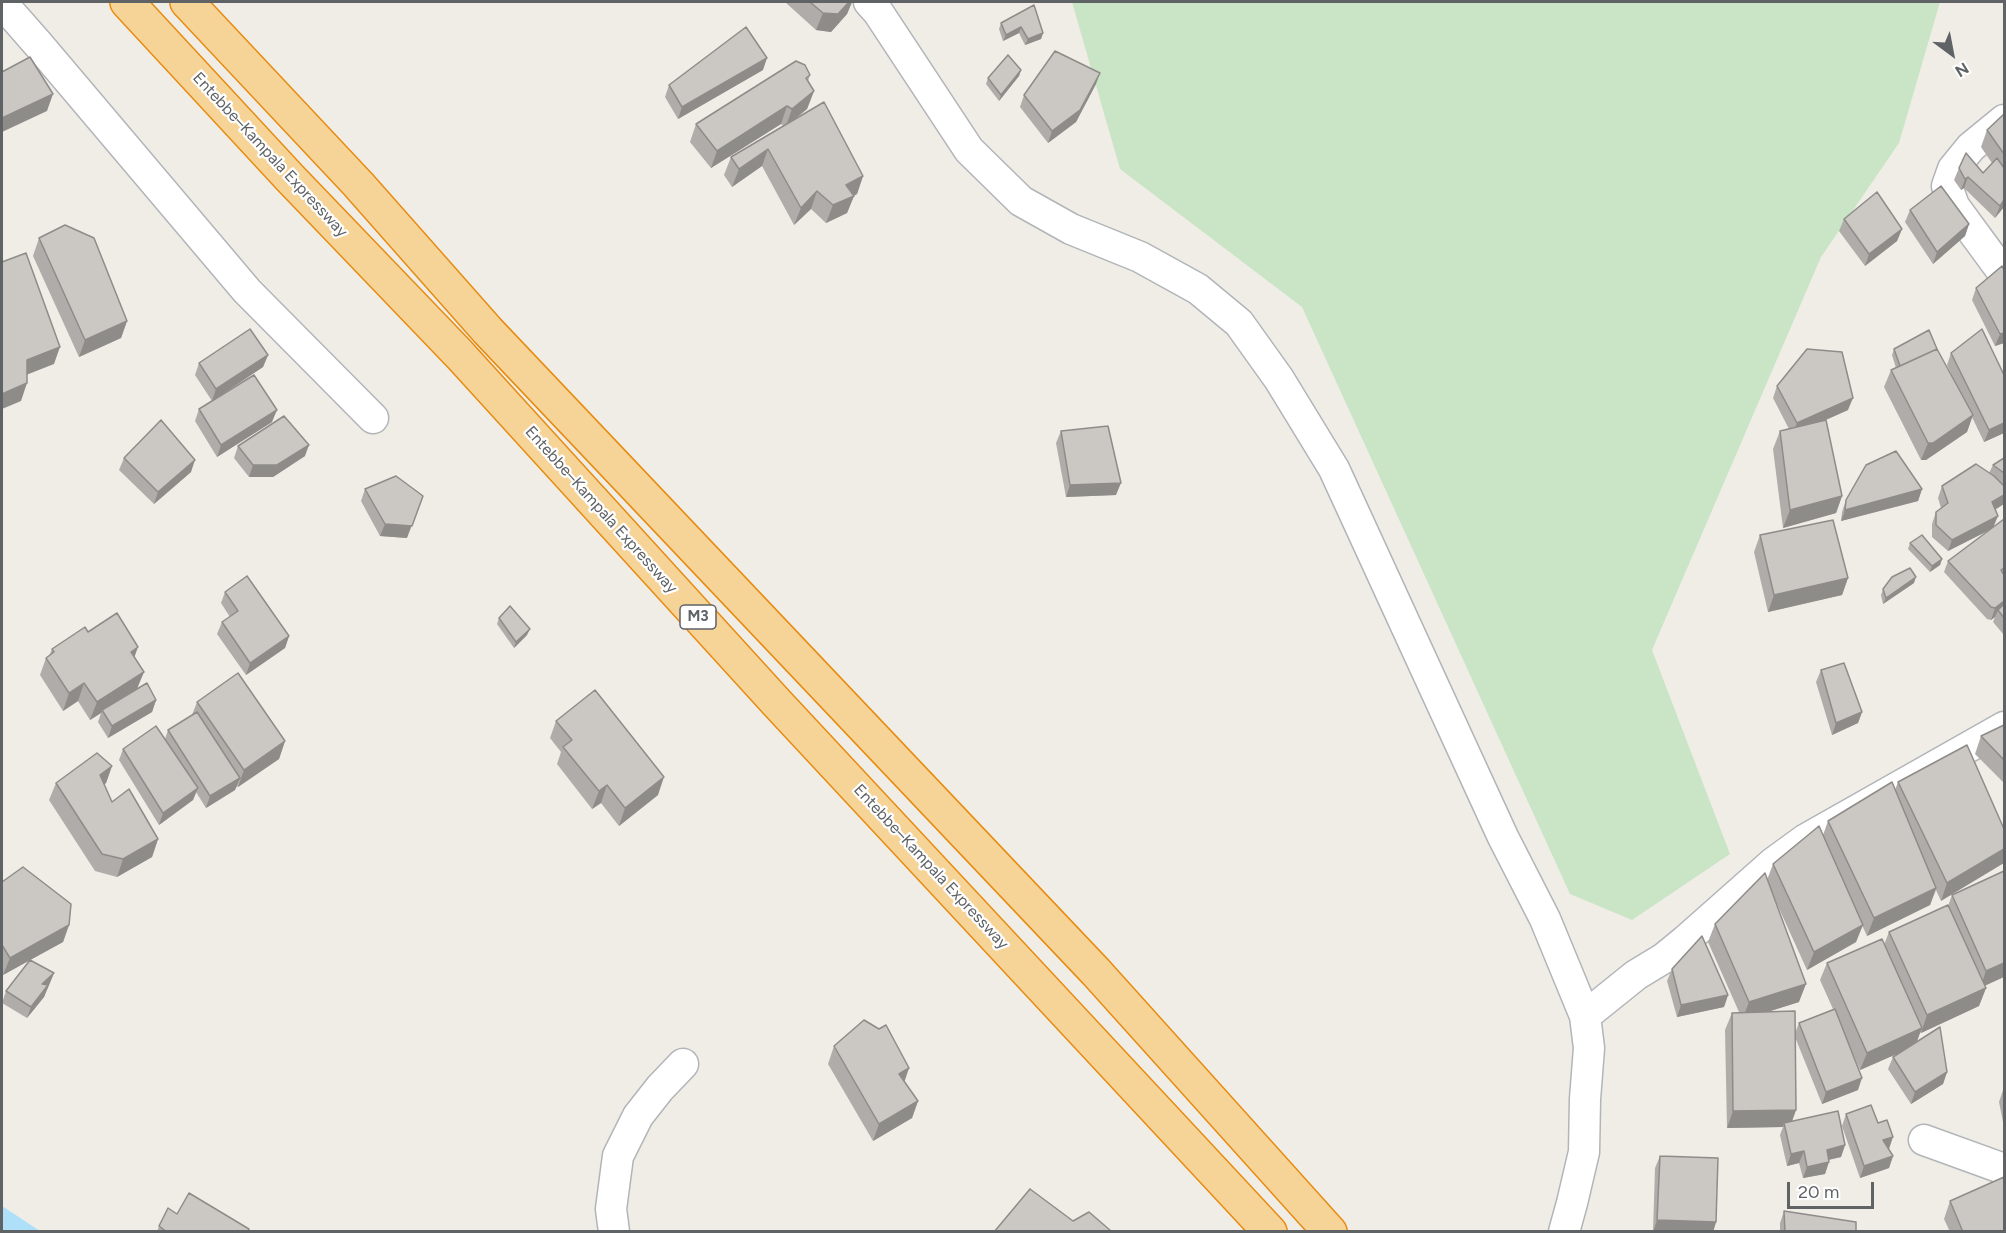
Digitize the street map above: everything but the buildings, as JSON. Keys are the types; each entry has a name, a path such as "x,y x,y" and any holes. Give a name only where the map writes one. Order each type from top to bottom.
{"highway":[{"name":"Entebbe–Kampala Expressway","path":"127,2 290,178 459,354 777,703 1107,1054 1270,1232"},
{"name":"M3","path":"187,2 357,184 488,331 1096,972 1330,1232"}],"street":[{"path":"869,2 878,12 969,150 1021,201 1071,229 1140,257 1198,289 1239,323 1280,379 1334,469 1503,837 1545,919 1585,1016 1589,1048 1584,1152 1564,1232"},
{"path":"2,3 247,291 373,418"},
{"path":"2004,120 1971,147 1953,169 1947,186 1954,206 2004,274"},
{"path":"1585,1016 1636,975 1664,958 1773,863 1806,839 2004,727"},
{"path":"614,1232 611,1209 618,1156 638,1116 683,1064"},
{"path":"1924,1140 2004,1169"}],"green space":[{"path":"1072,2 1940,2 1899,143 1821,257 1652,650 1730,854 1632,920 1570,894 1302,307 1120,169"}],"water":[{"path":"2,1206 40,1231 2,1231"}]}
